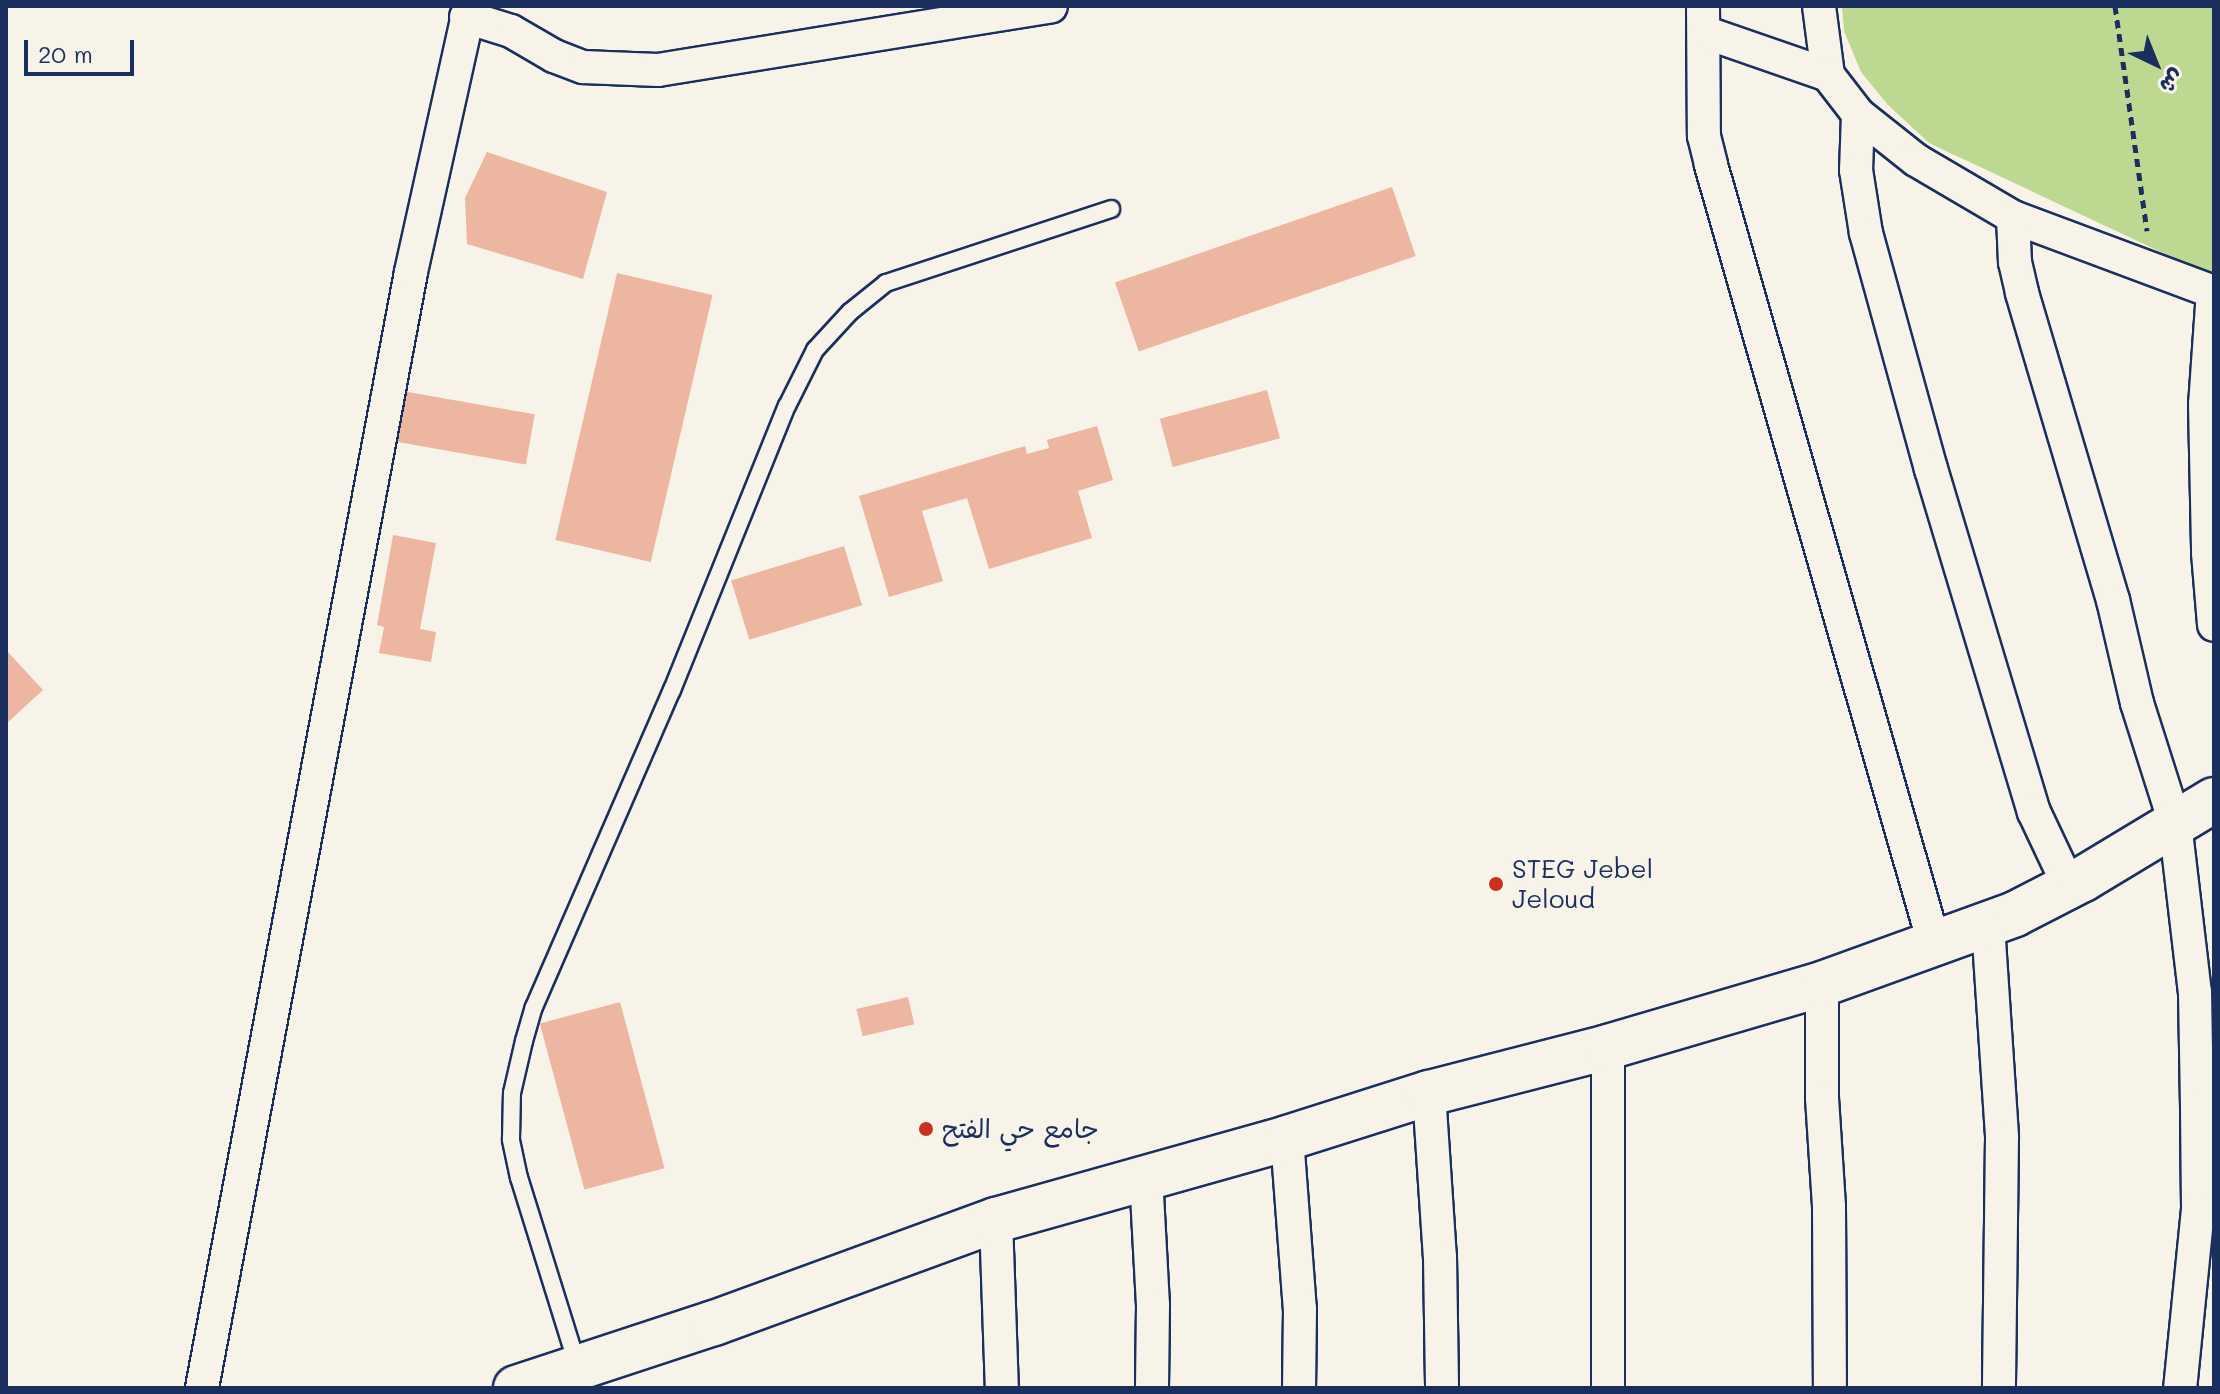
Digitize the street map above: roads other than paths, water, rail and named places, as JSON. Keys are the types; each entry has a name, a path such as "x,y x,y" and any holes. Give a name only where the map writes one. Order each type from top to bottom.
{"main road":[{"path":"516,1388 714,1323 996,1220 1287,1138 1429,1093 1608,1047 1822,984 1988,925 2069,886 2214,800"}],"street":[{"path":"202,1388 411,272 468,12 511,31 554,56 583,67 658,70 1051,6"},
{"path":"1819,6 1828,75"},
{"path":"1934,943 1711,165 1704,136 1704,19 1828,75 1858,114 1916,160 2013,217 2213,291 2205,404 2208,553 2214,625"},
{"path":"1858,114 1856,170 1870,248 1931,469 2034,812 2069,886"},
{"path":"2013,217 2015,262 2022,293 2113,600 2137,703 2175,823 2195,992 2198,1209 2180,1388"},
{"path":"1988,925 2002,1138 1999,1388"},
{"path":"1822,984 1822,1098 1829,1207 1830,1388"},
{"path":"1608,1047 1608,1388"},
{"path":"1429,1093 1440,1257 1442,1388"},
{"path":"1287,1138 1300,1309 1299,1388"},
{"path":"1146,1176 1153,1305 1152,1388"},
{"path":"996,1220 1002,1388"}],"lane":[{"path":"578,1367 519,1178 511,1139 512,1093 534,1007 672,690 787,406 815,350 850,312 886,283 1111,209"}],"place":[{"name":"STEG Jebel Jeloud","path":"1496,884"},
{"name":"جامع حي الفتح","path":"926,1129"}]}
